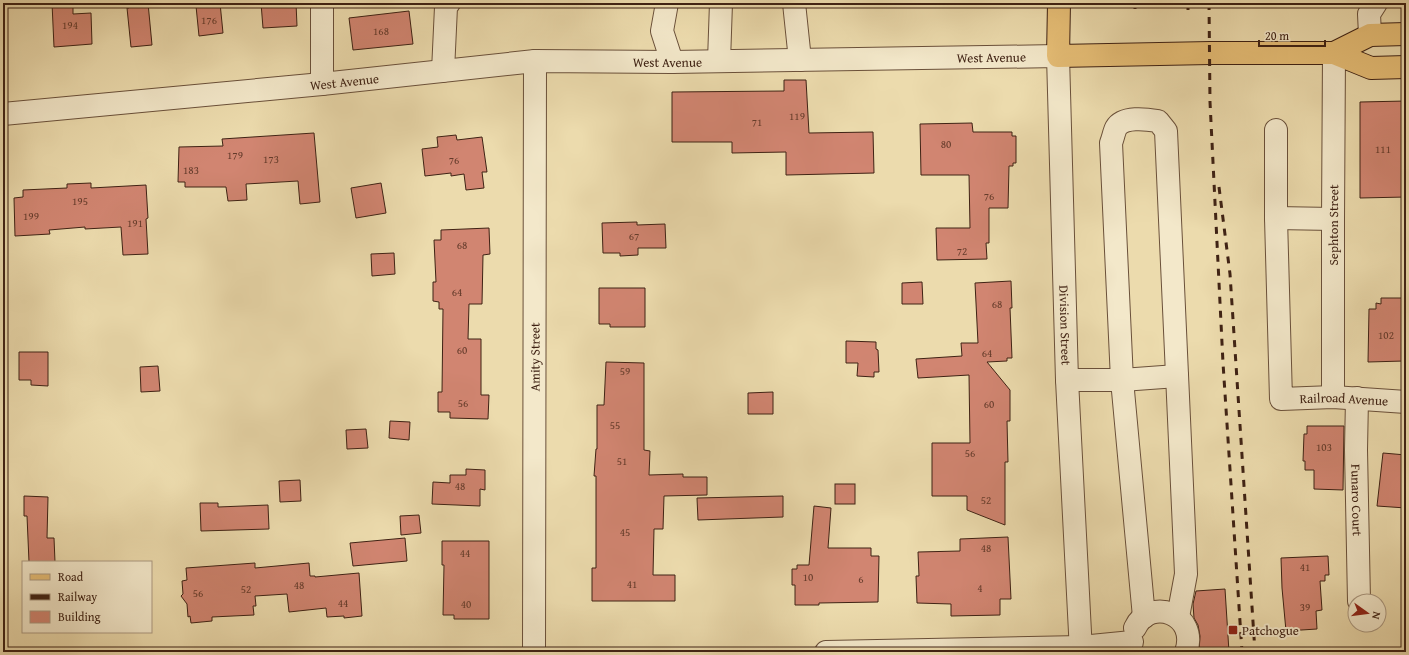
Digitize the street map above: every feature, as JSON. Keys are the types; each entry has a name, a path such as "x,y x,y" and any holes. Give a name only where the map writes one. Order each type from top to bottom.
{"main road":[{"name":"Division Street","path":"1058,3 1058,56"},
{"name":"West Avenue","path":"1334,53 1370,35 1406,34"},
{"name":"West Avenue","path":"1058,56 1210,53 1334,53 1371,68 1406,67"}],"street":[{"path":"322,3 322,84"},
{"path":"449,3 446,6 450,70"},
{"path":"450,70 460,9 457,3"},
{"path":"667,3 662,31 672,62"},
{"path":"719,61 722,3"},
{"path":"794,3 800,60"},
{"path":"1370,35 1369,14 1376,3"},
{"name":"Sephton Street","path":"1333,398 1334,53"},
{"name":"West Avenue","path":"3,114 322,84 535,61 672,62 1058,56"},
{"name":"Division Street","path":"1058,56 1067,380 1081,650"},
{"name":"Amity Street","path":"534,652 535,61"},
{"path":"1144,617 1122,380 1111,143 1117,127 1124,121 1148,119 1158,121 1166,131 1186,574 1178,617"},
{"path":"1276,130 1276,218 1333,219"},
{"name":"Railroad Avenue","path":"1276,218 1281,399 1356,398 1374,401 1406,402"},
{"path":"1067,380 1122,380 1177,376"},
{"name":"Funaro Court","path":"1356,398 1360,593"},
{"path":"826,652 1081,650 1134,647 1133,632 1137,624 1144,617 1161,611 1178,617 1185,624 1189,643 1186,652"}],"building":[{"path":"52,3 73,3 73,14 91,13 92,44 54,47"},
{"path":"129,3 148,3 152,45 131,47 127,8 129,8"},
{"path":"220,3 223,33 199,36 196,6"},
{"path":"261,3 296,3 297,26 263,28"},
{"path":"409,11 413,44 353,50 349,18"},
{"path":"784,80 806,80 809,133 873,132 874,173 786,175 786,152 732,153 732,142 672,142 672,92 784,91"},
{"path":"1406,101 1406,197 1360,198 1360,102"},
{"path":"972,123 973,132 1012,132 1012,136 1016,136 1016,163 1013,163 1013,166 1009,166 1008,208 989,208 989,243 986,243 987,259 937,260 936,228 970,228 969,175 921,175 920,124"},
{"path":"314,133 320,202 300,204 298,181 246,184 247,200 228,201 226,187 185,187 185,182 178,182 179,147 223,146 222,139"},
{"path":"456,135 457,140 482,137 487,172 482,172 484,188 466,190 464,174 451,176 451,173 425,176 422,149 438,147 437,137"},
{"path":"91,183 91,188 146,185 148,254 123,255 121,227 85,229 85,227 49,230 50,234 15,236 14,198 23,197 23,190 67,188 67,184"},
{"path":"381,183 386,213 356,218 351,188"},
{"path":"637,222 637,225 665,224 666,248 638,248 638,255 620,256 620,253 603,253 602,223"},
{"path":"489,228 490,254 483,255 482,304 469,304 468,339 481,339 481,395 489,395 488,419 450,418 450,412 438,412 438,392 442,392 443,309 439,309 439,302 433,301 433,282 436,282 434,240 441,240 441,230"},
{"path":"394,253 395,274 372,276 371,254"},
{"path":"1011,281 1012,308 1010,308 1012,358 1007,358 1007,361 987,362 1010,390 1010,421 1007,421 1008,462 1005,462 1005,525 967,510 967,496 932,496 932,443 970,443 969,375 918,378 916,359 962,356 961,343 978,343 975,283"},
{"path":"922,282 923,304 902,304 902,283"},
{"path":"599,288 645,288 645,327 610,327 610,324 599,324"},
{"path":"1381,298 1403,298 1404,361 1368,362 1369,309 1376,309 1376,303 1381,304"},
{"path":"846,341 876,342 879,372 874,372 874,377 857,376 858,363 846,363"},
{"path":"19,352 48,352 48,386 31,385 31,380 19,380"},
{"path":"606,362 644,363 644,450 650,451 649,475 683,474 683,477 707,477 707,495 664,496 663,529 654,529 653,575 675,575 675,601 592,601 592,568 596,568 596,476 594,476 597,449 597,405 604,405"},
{"path":"158,366 160,391 141,392 140,367"},
{"path":"773,392 773,414 748,414 748,393"},
{"path":"390,421 410,422 409,440 389,438"},
{"path":"1307,426 1344,426 1343,490 1314,489 1314,470 1305,470 1305,461 1303,461 1304,434 1307,434"},
{"path":"366,429 368,448 347,449 346,430"},
{"path":"1383,453 1406,455 1406,508 1377,506"},
{"path":"466,469 485,470 485,490 480,489 480,506 432,504 433,482 450,483 450,475 466,475"},
{"path":"300,480 301,501 280,502 279,481"},
{"path":"835,484 855,484 855,504 835,504"},
{"path":"24,496 48,497 47,538 54,538 55,561 29,561 27,516 24,516"},
{"path":"783,496 783,517 698,520 697,498"},
{"path":"200,503 218,503 218,507 268,505 269,529 201,531"},
{"path":"814,506 831,508 828,548 871,548 871,556 879,556 878,602 795,605 795,585 792,585 792,569 797,569 797,565 809,565"},
{"path":"419,515 421,533 401,535 400,516"},
{"path":"1008,537 1011,599 1000,599 1000,615 951,616 951,604 917,603 916,576 919,576 918,552 960,551 960,539"},
{"path":"405,538 407,561 353,566 350,543"},
{"path":"442,541 489,541 489,619 454,619 454,615 443,615 444,565 442,565"},
{"path":"1328,556 1329,575 1325,575 1325,581 1320,581 1322,610 1316,611 1317,629 1286,631 1281,558"},
{"path":"255,563 255,568 309,563 310,576 315,577 359,573 362,616 344,618 344,616 327,617 326,608 289,612 287,594 255,596 256,606 253,606 254,615 212,617 212,621 191,623 190,616 188,617 187,604 181,596 183,594 182,581 187,580 186,568"},
{"name":"Patchogue","path":"1225,589 1229,652 1199,652 1200,636 1198,625 1194,618 1193,604 1196,591"}],"railway":[{"path":"1135,3 1135,9"},
{"path":"1188,3 1188,12"},
{"path":"1209,3 1210,102 1223,363 1242,652"},
{"path":"1219,187 1230,274 1255,652"}],"place":[{"name":"Patchogue","path":"1233,630"}]}
